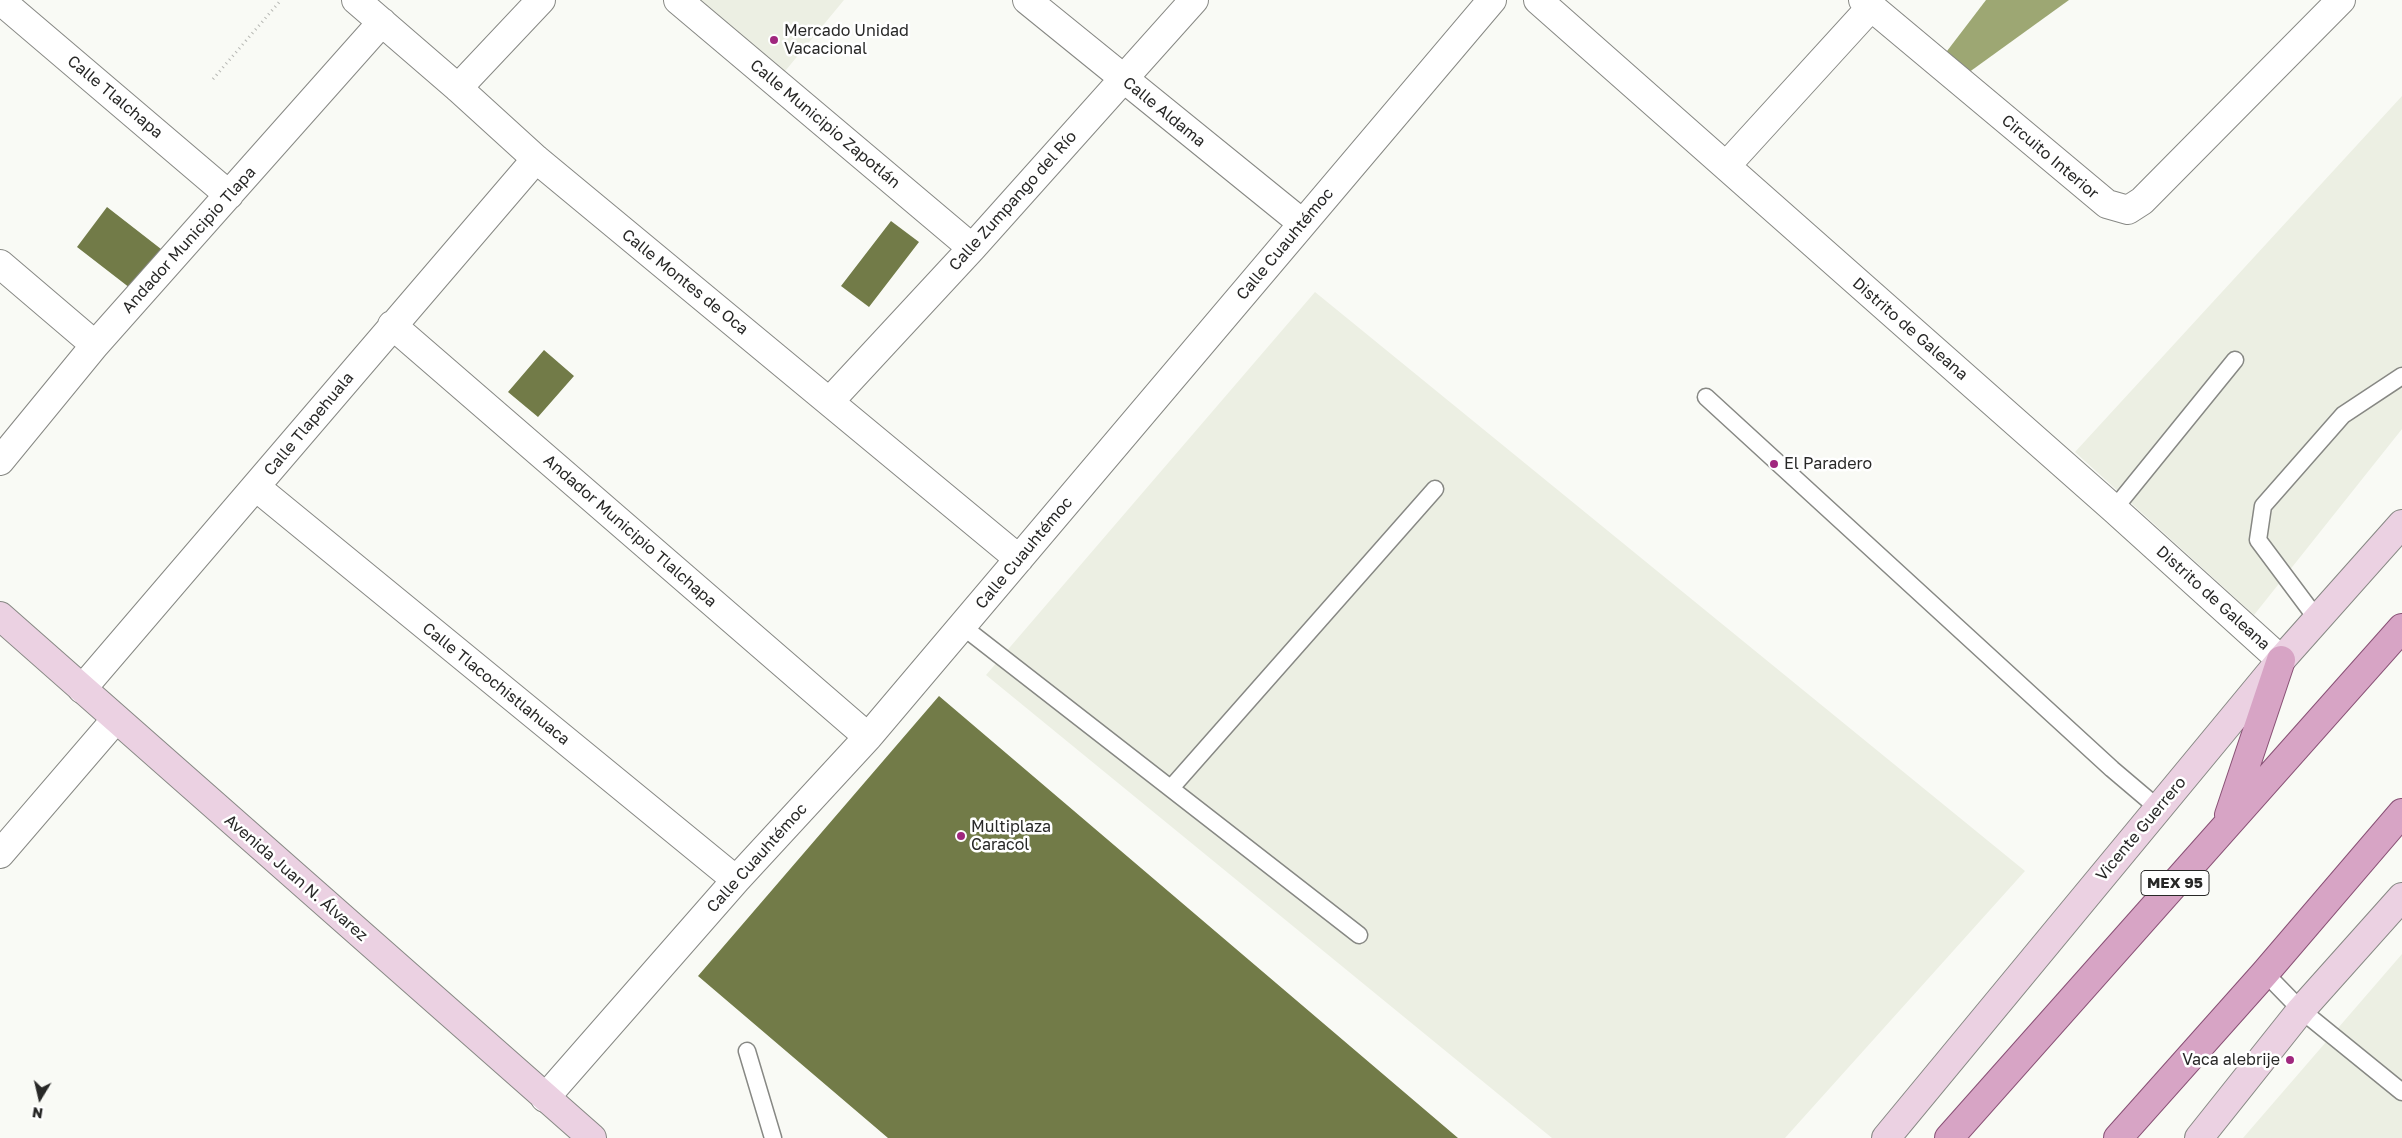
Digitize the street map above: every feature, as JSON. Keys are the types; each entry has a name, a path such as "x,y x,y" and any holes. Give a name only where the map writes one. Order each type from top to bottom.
{"main road":[{"name":"Vicente Guerrero","path":"1886,1138 2280,660 2402,524"},
{"name":"Avenida Juan N. Álvarez","path":"0,616 592,1138"},
{"name":"MEX 95","path":"1949,1138 2402,628"},
{"path":"2226,826 2280,660"},
{"path":"2118,1138 2265,973 2402,813"},
{"path":"2199,1138 2301,1010 2402,897"}],"street":[{"name":"Calle Tlalchapa","path":"0,0 229,195"},
{"name":"Calle Montes de Oca","path":"356,0 458,88 536,159 1019,559"},
{"path":"458,88 541,0"},
{"name":"Calle Municipio Zapotlán","path":"678,0 972,248"},
{"name":"Calle Aldama","path":"1026,0 1302,223"},
{"name":"Calle Zumpango del Río","path":"830,401 972,248 1194,0"},
{"name":"Calle Cuauhtémoc","path":"545,1098 736,880 868,737 1492,0"},
{"name":"Distrito de Galeana","path":"1538,0 2114,509 2280,660"},
{"name":"Circuito Interior","path":"1867,4 2107,204 2128,210 2142,201 2341,0"},
{"path":"1726,166 1867,4"},
{"name":"Andador Municipio Tlapa","path":"0,461 95,345 382,22"},
{"name":"Calle Tlapehuala","path":"82,689 536,159"},
{"path":"0,264 95,345"},
{"name":"Andador Municipio Tlalchapa","path":"392,325 868,737"},
{"name":"Calle Tlacochistlahuaca","path":"256,487 736,880"},
{"path":"0,854 116,719"}],"lane":[{"path":"2114,509 2236,360"},
{"path":"2317,619 2258,540 2263,506 2342,414 2402,376"},
{"path":"1706,397 2112,769 2158,808"},
{"path":"1171,788 1435,489"},
{"path":"962,626 1359,936"},
{"path":"2265,973 2301,1010 2402,1092"},
{"path":"747,1050 773,1138"}],"path":[{"path":"213,79 281,0"}],"shaded area":[{"name":"Mercado Unidad Vacacional","path":"695,0 844,0 781,76"},
{"path":"1986,0 2069,0 1961,78 1944,55"},
{"path":"2402,96 2402,429 2254,615 2075,452"},
{"path":"1315,292 2025,871 1785,1138 1552,1138 986,675"},
{"path":"2402,954 2402,1138 2243,1138"}],"building":[{"path":"107,207 161,249 130,288 77,247"},
{"path":"891,221 919,242 869,307 841,286"},
{"path":"544,350 574,376 538,417 508,392"},
{"name":"Multiplaza Caracol","path":"939,696 1458,1138 888,1138 698,976"}],"place":[{"name":"Mercado Unidad Vacacional","path":"774,40"},
{"name":"El Paradero","path":"1774,464"},
{"name":"Multiplaza Caracol","path":"961,836"},
{"name":"Vaca alebrije","path":"2290,1060"}]}
